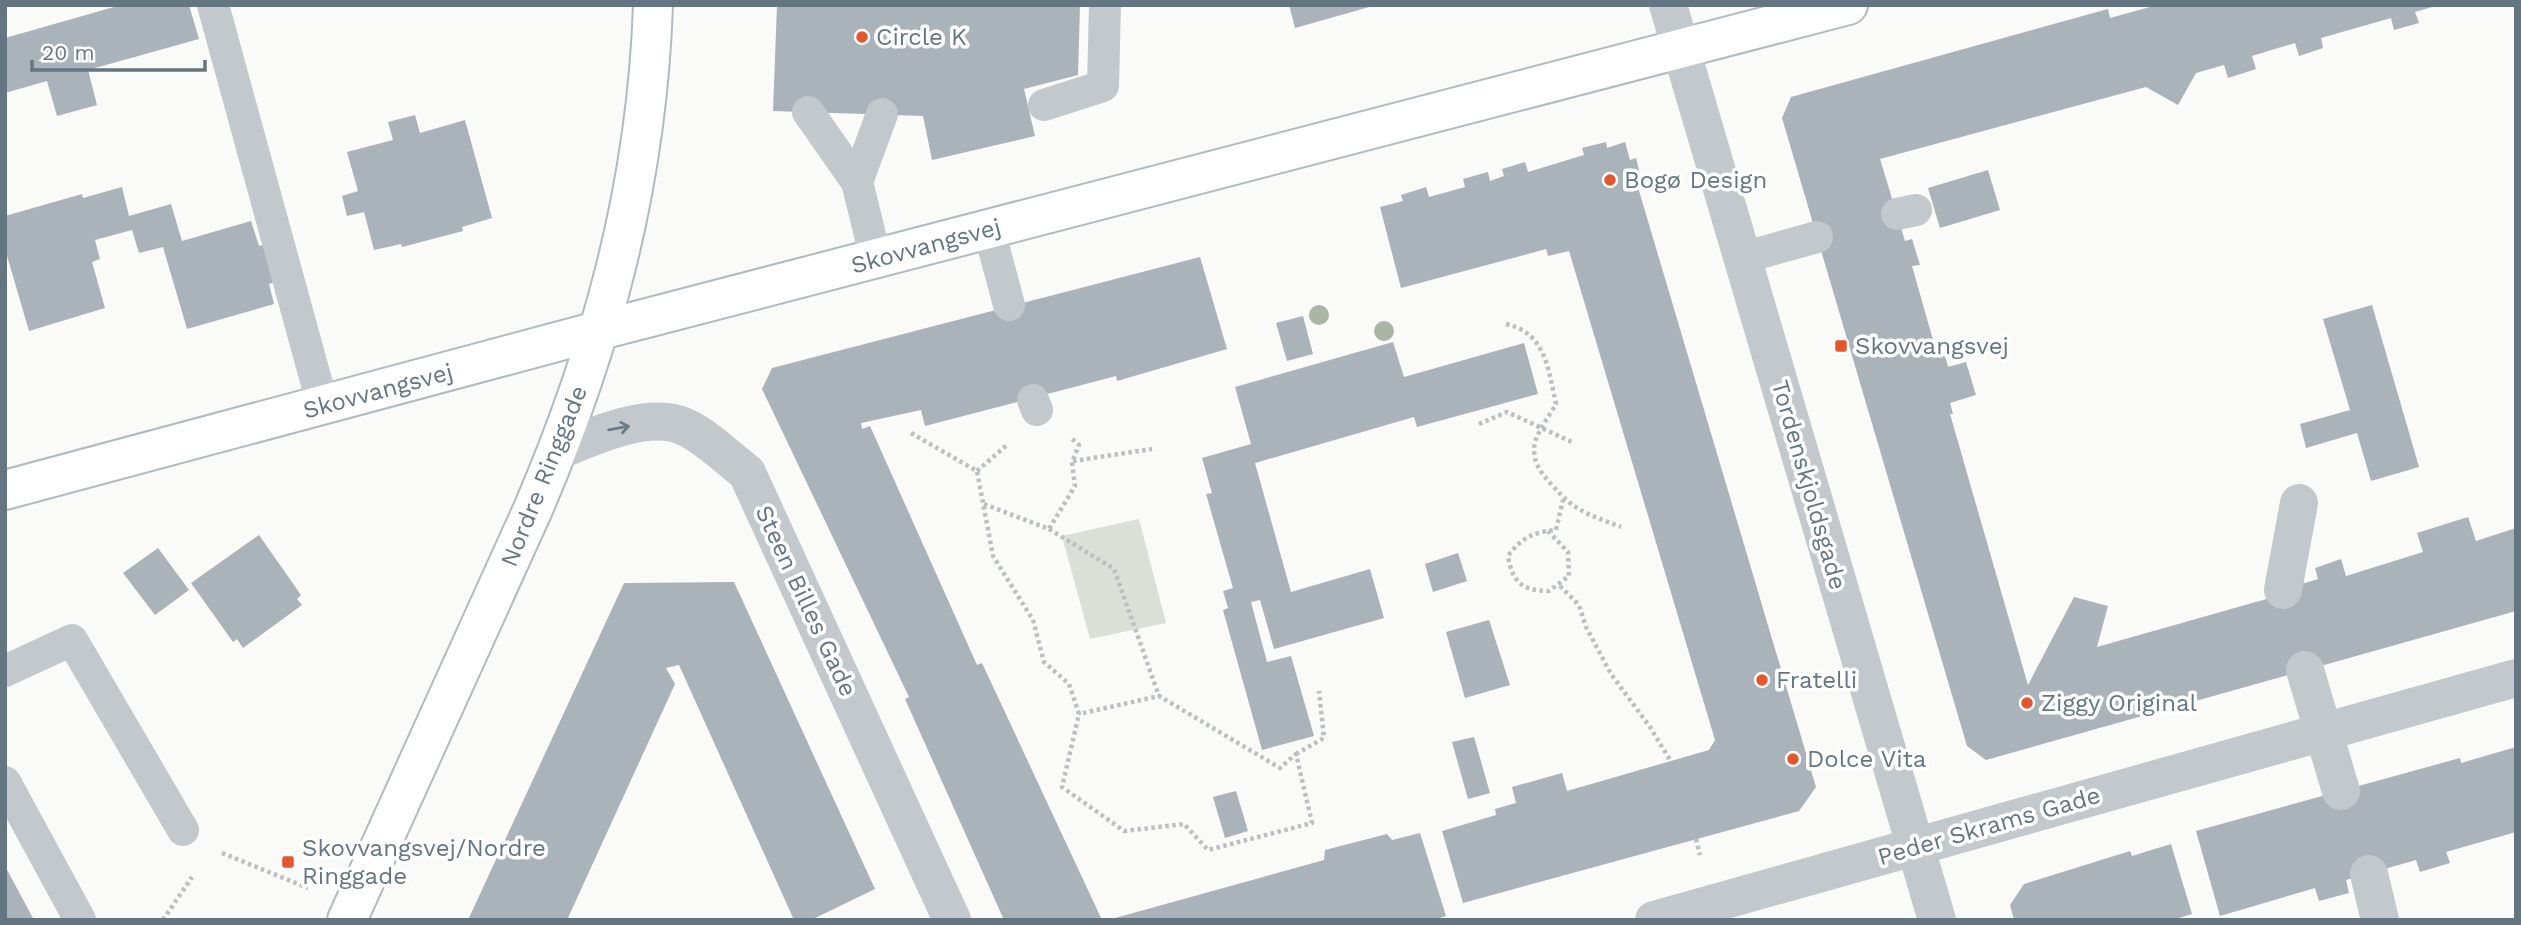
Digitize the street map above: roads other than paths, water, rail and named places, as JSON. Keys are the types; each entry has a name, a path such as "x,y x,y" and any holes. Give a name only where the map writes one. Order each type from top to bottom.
{"street":[{"name":"Nordre Ringgade","path":"347,920 558,451 601,330 634,197 651,54 653,5"},
{"name":"Tordenskjoldsgade","path":"1668,5 1937,920"},
{"name":"Skovvangsvej","path":"5,490 601,330 1848,5"},
{"name":"Steen Billes Gade","path":"558,451 607,430 654,422 684,426 747,472 952,920"},
{"path":"2283,590 2299,503"},
{"path":"2305,670 2341,791"},
{"name":"Peder Skrams Gade","path":"1654,920 2516,678"},
{"path":"2369,874 2381,920"}],"lane":[{"path":"213,5 323,406"},
{"path":"1044,104 1103,86 1105,5"},
{"path":"808,112 858,182 876,259"},
{"path":"858,182 881,114"},
{"path":"989,230 1009,305"},
{"path":"1742,258 1817,237"},
{"path":"5,671 72,640 183,831"},
{"path":"5,782 80,920"}],"place":[{"name":"Circle K","path":"862,37"},
{"name":"Bogø Design","path":"1610,180"},
{"name":"Skovvangsvej","path":"1841,346"},
{"name":"Fratelli","path":"1762,680"},
{"name":"Ziggy Original","path":"2027,703"},
{"name":"Dolce Vita","path":"1793,759"},
{"name":"Skovvangsvej/Nordre Ringgade","path":"288,862"}]}
